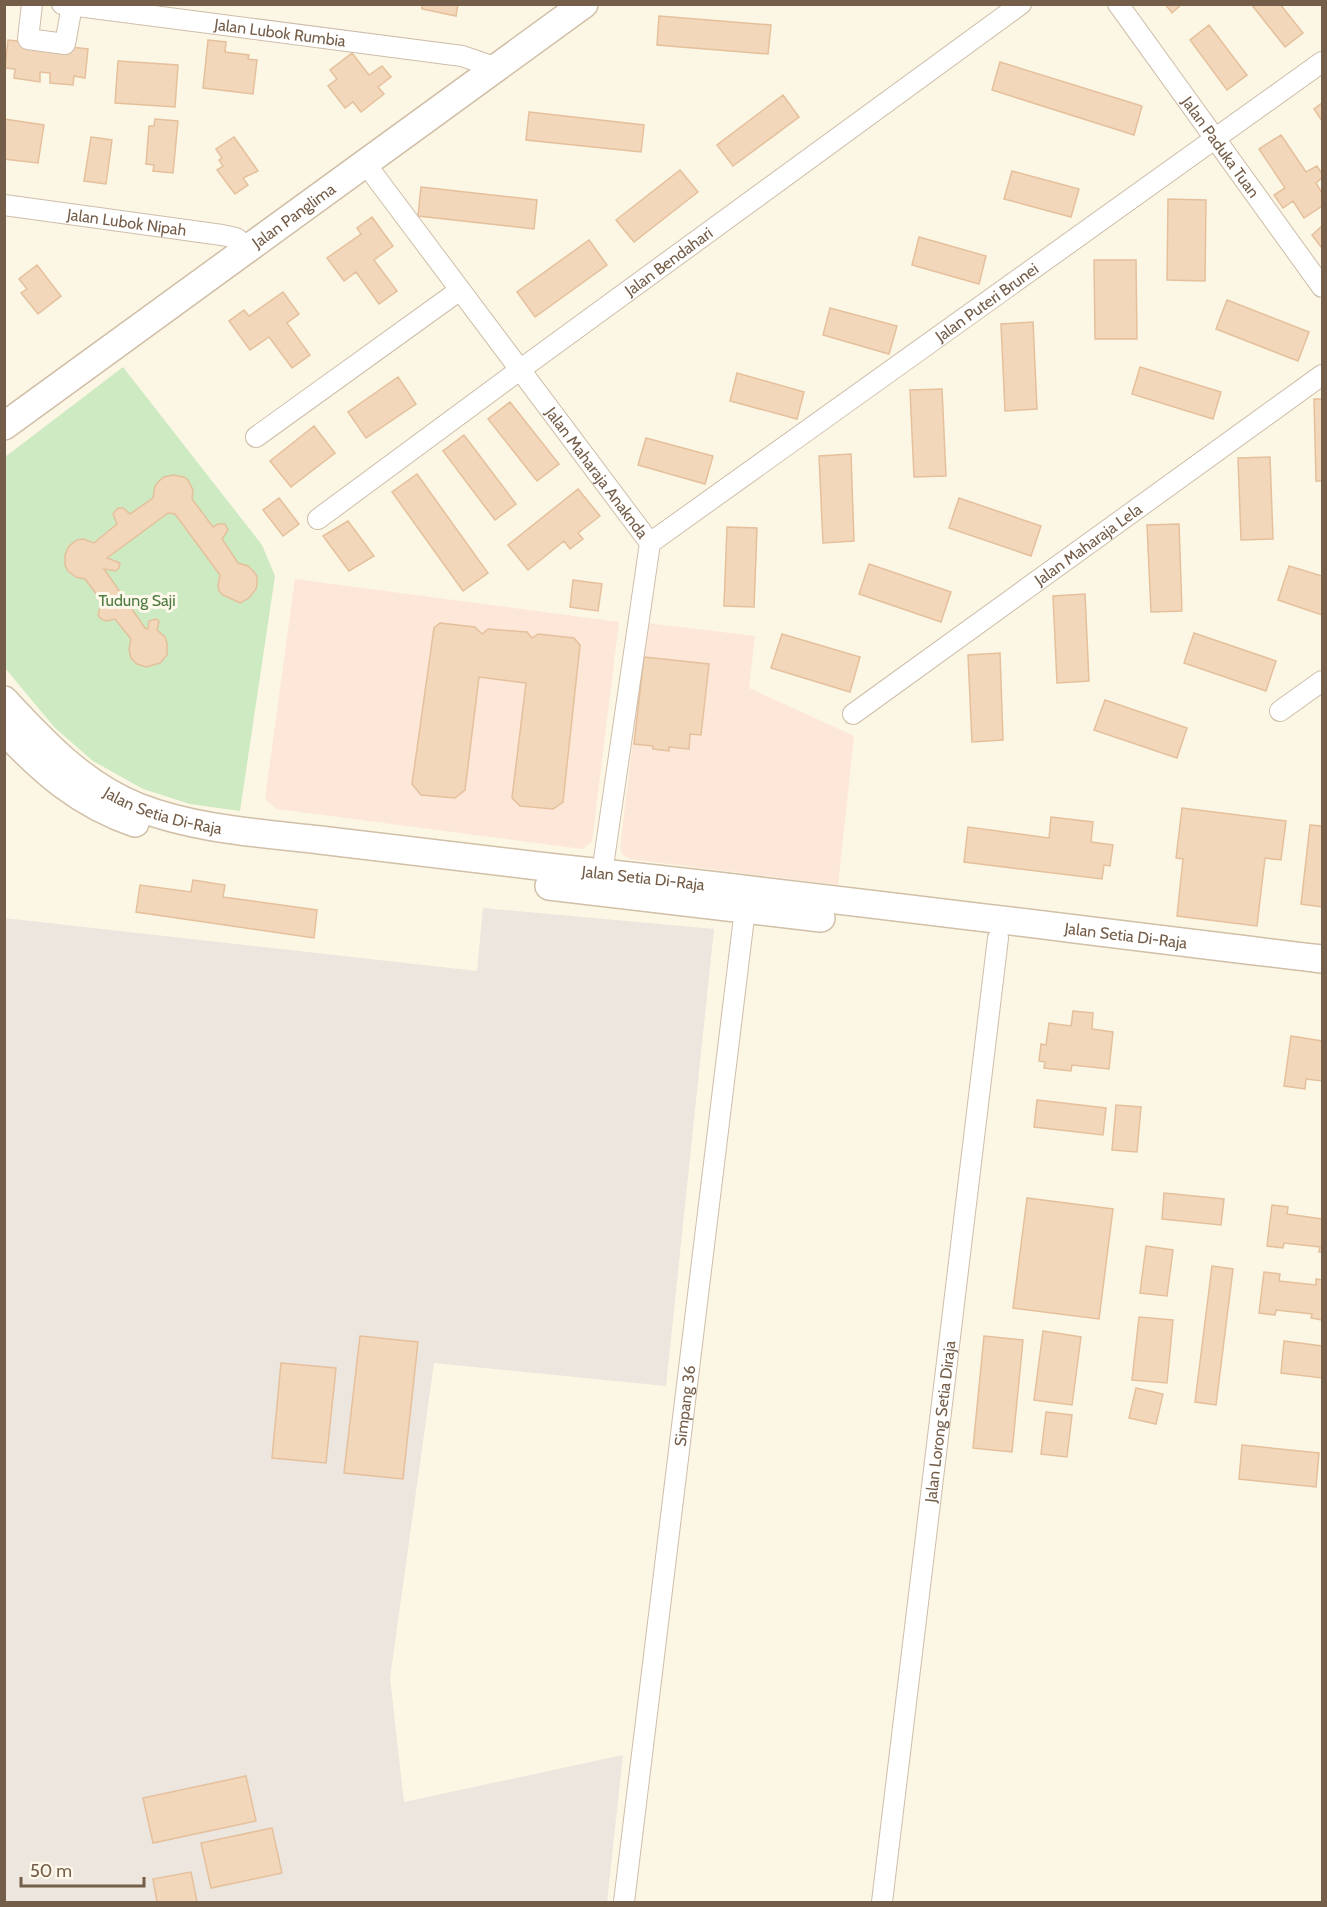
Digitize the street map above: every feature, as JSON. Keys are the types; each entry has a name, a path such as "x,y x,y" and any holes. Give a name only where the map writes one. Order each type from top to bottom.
{"main road":[{"name":"Jalan Panglima","path":"4,426 584,4"},
{"name":"Jalan Setia Di-Raja","path":"4,700 46,745 79,772 120,798 152,812 204,824 252,832 1323,959"},
{"name":"Jalan Setia Di-Raja","path":"4,729 44,770 84,800 114,816 207,841 402,868 1323,976"}],"street":[{"path":"32,4 28,39 65,44 67,5"},
{"name":"Jalan Bendahari","path":"318,519 1022,4"},
{"name":"Jalan Paduka Tuan","path":"1118,4 1323,287"},
{"name":"Jalan Lubok Rumbia","path":"67,5 462,56 497,68"},
{"name":"Jalan Puteri Brunei","path":"650,543 1323,62"},
{"name":"Jalan Maharaja Anaknda","path":"365,163 650,543 602,873"},
{"name":"Jalan Lubok Nipah","path":"4,205 222,235 236,238 248,247"},
{"path":"256,437 460,290"},
{"name":"Jalan Maharaja Lela","path":"853,714 1323,375"},
{"path":"1280,711 1323,681"},
{"name":"Simpang 36","path":"624,1902 745,909"},
{"name":"Jalan Lorong Setia Diraja","path":"882,1902 998,938"}],"shaded area":[{"path":"295,579 619,622 592,842 582,849 277,809 265,799"},
{"path":"647,623 755,636 749,688 854,736 838,885 630,859 623,855 620,848"},
{"path":"483,908 714,929 666,1386 434,1363 390,1678 404,1802 623,1755 607,1902 5,1902 4,918 477,971"}],"green space":[{"name":"Tudung Saji","path":"123,367 262,545 275,576 240,811 190,804 143,789 93,761 55,728 5,668 5,457"}],"building":[{"path":"422,4 458,4 456,16 422,9"},
{"path":"1165,4 1182,4 1172,13"},
{"path":"1251,4 1280,4 1303,33 1285,47"},
{"path":"659,16 771,25 768,54 657,45"},
{"path":"1209,25 1247,75 1227,90 1190,40"},
{"path":"8,40 88,49 85,78 74,76 73,85 50,83 50,73 40,72 40,82 14,78 15,69 5,68"},
{"path":"208,40 226,42 225,52 249,55 248,59 257,60 253,94 203,88"},
{"path":"352,53 369,75 382,66 391,77 378,87 384,94 361,112 353,102 345,108 328,86 337,79 330,70"},
{"path":"118,61 178,65 175,107 115,103"},
{"path":"1000,62 1142,106 1134,135 992,90"},
{"path":"783,95 799,117 733,166 717,145"},
{"path":"1322,103 1322,121 1314,109"},
{"path":"529,112 644,125 641,152 526,140"},
{"path":"4,119 44,125 38,163 4,159"},
{"path":"155,119 178,121 173,173 153,171 154,165 146,164 149,126 154,126"},
{"path":"1281,135 1306,172 1317,166 1322,174 1322,178 1316,183 1322,193 1322,206 1304,218 1293,201 1283,208 1274,195 1285,188 1259,149"},
{"path":"91,137 112,140 106,184 84,181"},
{"path":"234,137 258,171 243,178 248,185 235,194 217,170 223,166 219,160 222,158 216,149"},
{"path":"680,170 698,192 634,242 616,220"},
{"path":"1012,171 1079,189 1071,217 1004,199"},
{"path":"421,187 537,200 534,229 418,216"},
{"path":"1168,199 1206,200 1205,281 1167,280"},
{"path":"372,217 393,246 374,260 397,291 379,304 356,272 344,281 327,258 361,234 357,228"},
{"path":"1322,226 1322,248 1312,235"},
{"path":"919,237 986,256 979,284 912,265"},
{"path":"589,240 607,265 535,317 517,292"},
{"path":"1094,260 1136,260 1137,339 1095,339"},
{"path":"37,265 61,296 38,314 21,293 27,289 19,279"},
{"path":"283,292 299,314 287,323 310,355 292,368 269,337 250,350 229,321 244,310 249,316"},
{"path":"1227,300 1309,332 1298,361 1216,329"},
{"path":"830,308 897,326 889,354 823,335"},
{"path":"1033,322 1037,409 1005,411 1001,324"},
{"path":"1140,367 1221,392 1213,419 1132,394"},
{"path":"737,373 804,392 797,419 730,401"},
{"path":"398,377 416,404 366,438 348,412"},
{"path":"942,389 946,476 914,477 910,390"},
{"path":"1314,399 1322,399 1322,481 1316,481"},
{"path":"510,402 559,464 537,481 488,419"},
{"path":"314,426 335,453 291,487 270,461"},
{"path":"464,435 516,504 495,520 443,451"},
{"path":"646,438 713,456 705,484 638,465"},
{"path":"851,454 854,541 823,543 819,456"},
{"path":"1270,457 1273,539 1241,540 1238,458"},
{"path":"417,474 488,573 463,591 392,492"},
{"path":"173,475 188,480 193,490 192,499 213,527 225,524 228,530 222,539 238,563 248,566 254,572 257,576 257,585 249,598 240,603 223,595 218,585 220,575 175,514 168,513 107,558 120,563 116,571 104,569 145,628 148,629 149,621 156,619 159,621 157,630 165,637 167,655 160,663 146,667 137,664 131,658 129,649 131,639 115,619 106,621 100,618 98,615 100,608 104,604 85,579 76,577 68,571 65,565 65,555 69,546 77,540 83,539 94,543 117,524 113,514 118,508 123,508 130,514 153,498 155,486 159,481"},
{"path":"578,489 600,516 578,533 583,539 570,549 564,541 528,570 508,545"},
{"path":"279,498 299,524 283,536 263,510"},
{"path":"959,498 1041,526 1031,556 949,528"},
{"path":"348,521 374,556 349,571 323,536"},
{"path":"1179,524 1182,611 1151,612 1147,525"},
{"path":"727,527 757,528 754,607 724,606"},
{"path":"869,564 951,592 941,622 859,594"},
{"path":"1289,566 1322,576 1322,615 1278,600"},
{"path":"573,580 602,584 598,611 570,607"},
{"path":"1085,594 1089,681 1057,683 1053,596"},
{"path":"440,623 475,627 482,634 488,629 527,632 532,638 538,634 574,638 580,645 563,802 553,809 520,806 512,798 526,683 479,677 465,790 455,798 421,795 412,784 434,628"},
{"path":"1194,633 1276,661 1266,691 1184,663"},
{"path":"782,634 860,657 850,692 771,668"},
{"path":"1000,653 1003,740 972,742 968,655"},
{"path":"644,657 709,664 701,735 690,734 689,749 669,747 669,751 634,744"},
{"path":"1105,700 1187,728 1177,758 1094,730"},
{"path":"1182,808 1286,821 1281,860 1265,858 1257,926 1177,916 1183,859 1176,858"},
{"path":"1051,817 1093,822 1091,842 1113,845 1110,866 1104,865 1102,879 964,862 968,827 1049,838"},
{"path":"1310,825 1322,826 1322,907 1301,904"},
{"path":"193,880 225,885 223,897 317,910 314,938 136,912 140,885 191,892"},
{"path":"1073,1011 1093,1013 1092,1029 1113,1032 1109,1069 1072,1065 1071,1071 1044,1068 1045,1062 1039,1061 1041,1044 1046,1045 1049,1023 1071,1026"},
{"path":"1291,1036 1322,1041 1322,1081 1306,1079 1305,1089 1284,1086"},
{"path":"1037,1100 1106,1108 1103,1135 1034,1127"},
{"path":"1116,1105 1141,1107 1137,1152 1112,1150"},
{"path":"1164,1193 1224,1199 1221,1225 1162,1219"},
{"path":"1027,1198 1113,1209 1099,1319 1013,1308"},
{"path":"1272,1205 1288,1207 1287,1214 1322,1219 1322,1252 1319,1252 1320,1247 1284,1243 1283,1248 1267,1246"},
{"path":"1146,1246 1173,1250 1167,1296 1140,1293"},
{"path":"1212,1266 1233,1269 1216,1405 1195,1402"},
{"path":"1264,1272 1280,1274 1279,1281 1316,1285 1316,1279 1322,1280 1322,1320 1311,1318 1312,1314 1276,1310 1275,1315 1259,1313"},
{"path":"1139,1317 1173,1320 1167,1383 1132,1380"},
{"path":"1043,1331 1081,1337 1072,1405 1034,1400"},
{"path":"360,1336 418,1342 403,1479 344,1473"},
{"path":"984,1336 1023,1340 1012,1452 973,1448"},
{"path":"1284,1341 1322,1346 1322,1378 1281,1373"},
{"path":"281,1363 336,1368 326,1463 272,1458"},
{"path":"1136,1388 1163,1394 1156,1424 1129,1418"},
{"path":"1046,1412 1072,1415 1067,1457 1041,1454"},
{"path":"1242,1445 1319,1453 1316,1487 1239,1479"},
{"path":"246,1776 256,1821 153,1843 143,1798"},
{"path":"272,1828 282,1873 211,1888 201,1843"},
{"path":"191,1872 197,1902 157,1902 153,1879"}]}
